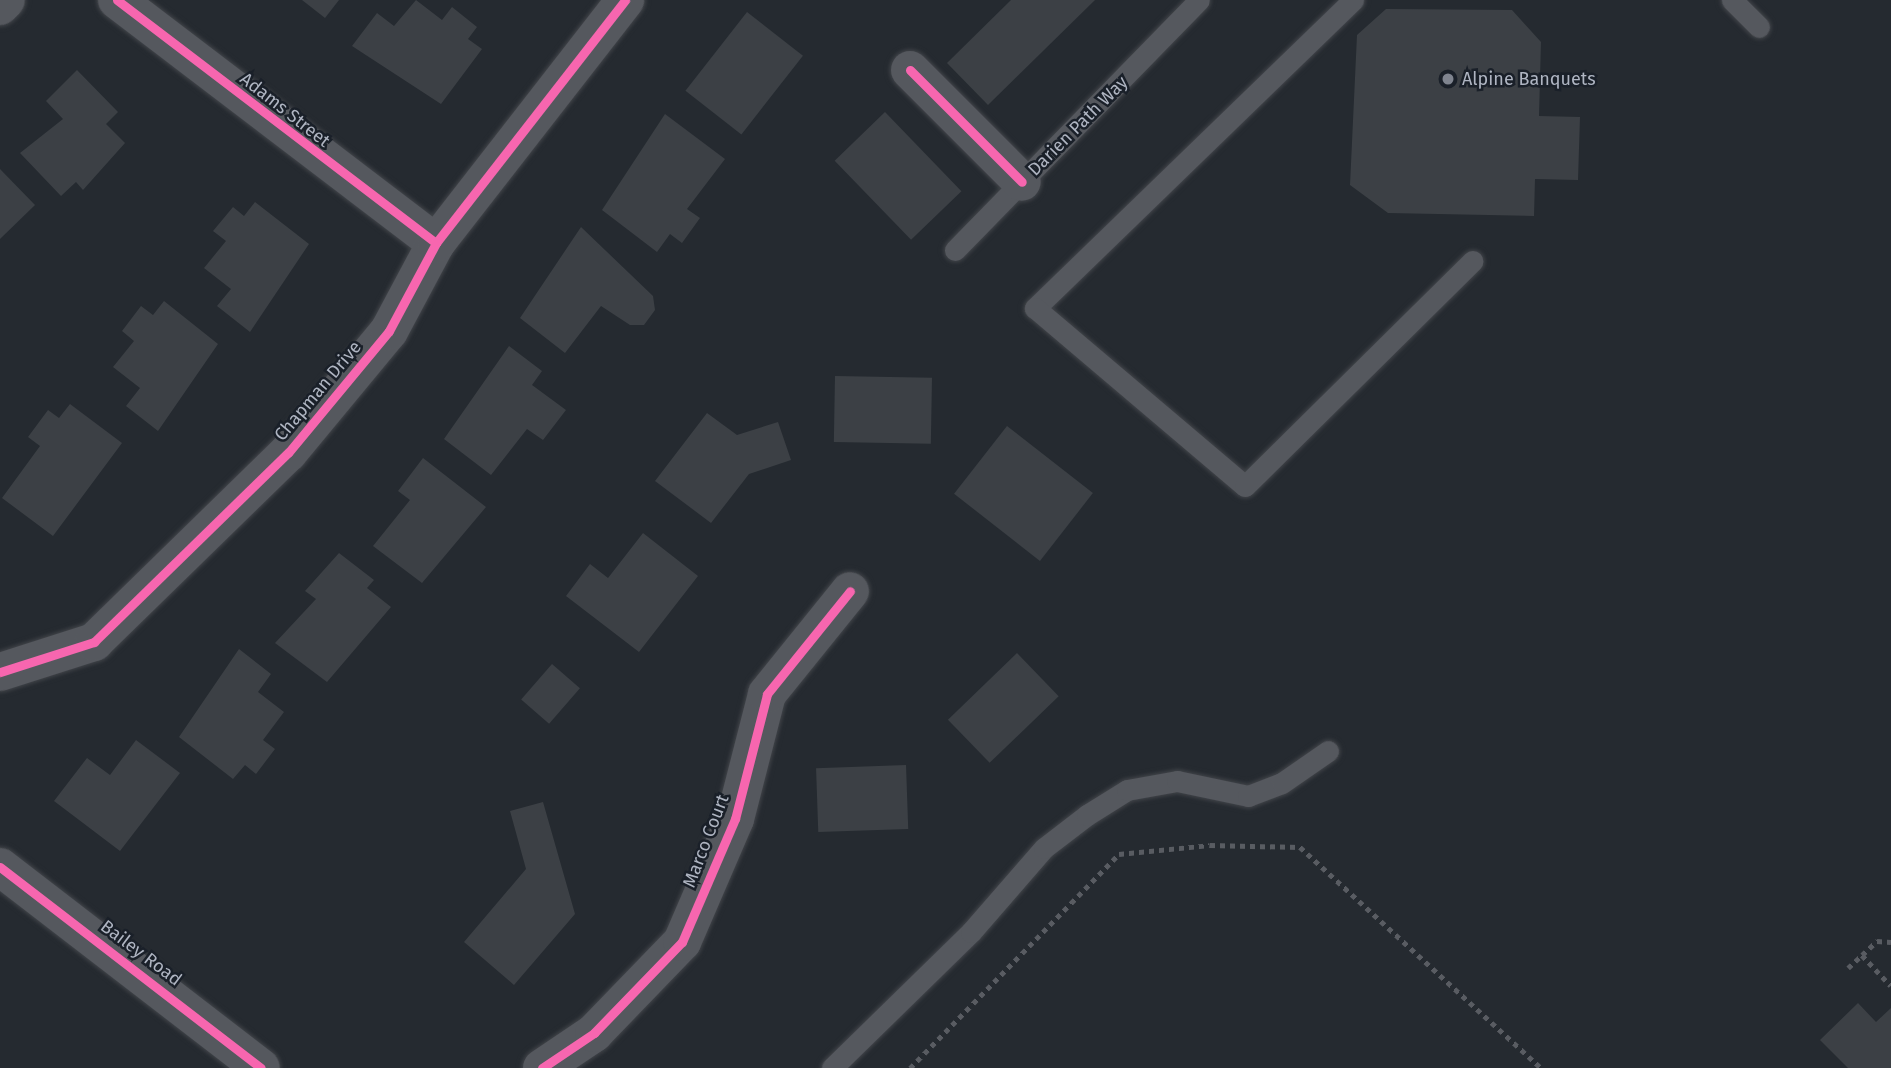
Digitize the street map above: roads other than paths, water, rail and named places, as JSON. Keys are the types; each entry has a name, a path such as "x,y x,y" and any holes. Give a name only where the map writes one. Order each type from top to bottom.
{"street":[{"path":"0,6 6,0"},
{"name":"Adams Street","path":"117,0 436,243"},
{"name":"Chapman Drive","path":"0,673 74,653 121,618 314,424 389,331 436,243 588,51 625,0"},
{"path":"910,70 1022,182"},
{"name":"Marco Court","path":"542,1068 594,1033 682,942 736,818 767,694 850,591"},
{"name":"Bailey Road","path":"0,867 261,1068"}],"lane":[{"name":"Darien Path Way","path":"955,250 1199,0"},
{"path":"1353,0 1035,308 1245,486 1472,261"},
{"path":"1732,0 1759,27"},
{"path":"832,1068 971,932 1044,848 1107,802 1127,790 1177,781 1248,796 1282,783 1328,751"}],"place":[{"name":"Alpine Banquets","path":"1448,79"}]}
